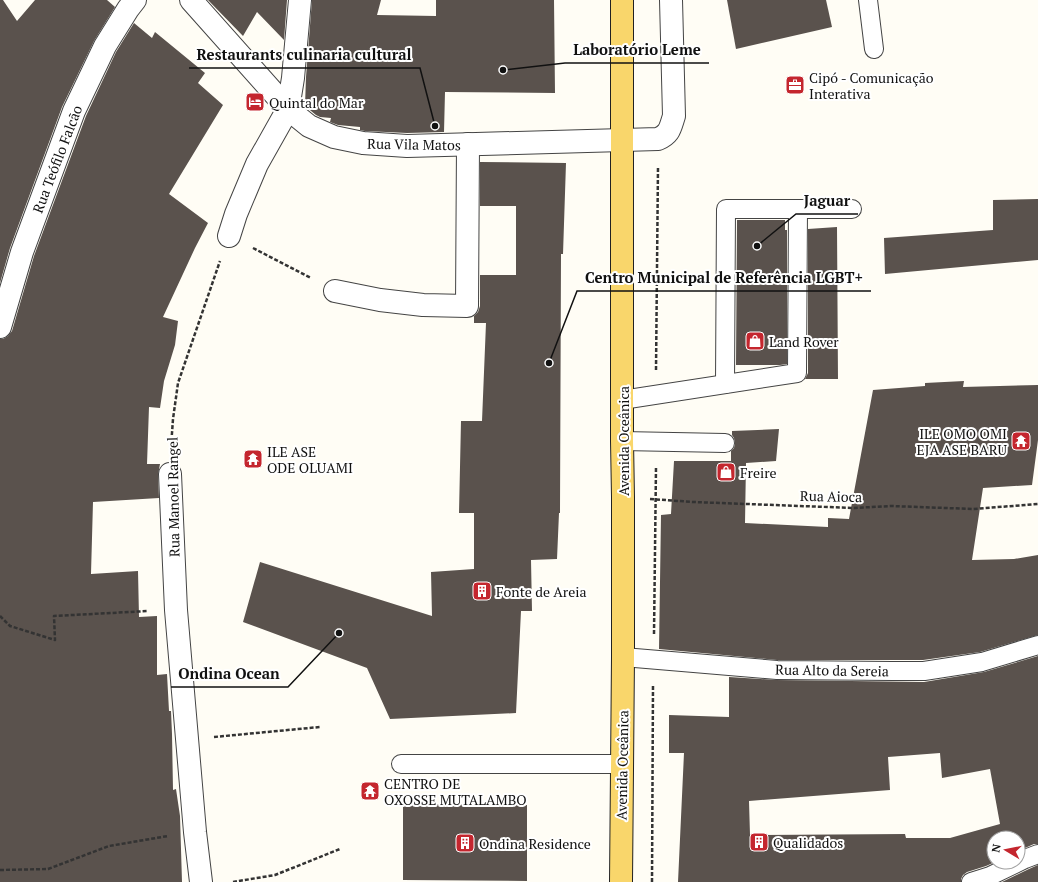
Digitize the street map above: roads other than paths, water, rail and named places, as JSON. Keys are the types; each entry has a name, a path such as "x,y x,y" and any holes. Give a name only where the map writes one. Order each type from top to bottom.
{"main road":[{"name":"Avenida Oceânica","path":"620,882 623,657 622,0"}],"street":[{"name":"Rua Teófilo Falcão","path":"0,327 22,252 74,111 105,46 135,0"},
{"name":"Rua Vila Matos","path":"191,0 288,109 309,126 334,137 363,143 407,146 658,139 665,136 670,128 674,116 671,0"},
{"path":"229,236 236,214 257,164 288,109 293,78 300,0"},
{"path":"336,291 380,300 423,305 467,306 468,144"},
{"name":"Rua Manoel Rangel","path":"170,474 176,610 195,832 201,882"}],"lane":[{"path":"868,0 874,49"},
{"path":"725,384 726,209 852,209"},
{"path":"622,400 797,373 798,209"},
{"path":"622,441 725,443"},
{"name":"Rua Alto da Sereia","path":"623,657 777,670 892,672 924,671 982,662 1038,645"},
{"path":"401,764 621,764"},
{"path":"970,882 990,876 1038,854"}],"place":[{"name":"Laboratório Leme","path":"503,70"},
{"name":"Cipó - Comunicação Interativa","path":"795,85"},
{"name":"Quintal do Mar","path":"255,102"},
{"name":"Restaurants culinaria cultural","path":"435,126"},
{"name":"Jaguar","path":"757,246"},
{"name":"Land Rover","path":"755,341"},
{"name":"Centro Municipal de Referência LGBT+","path":"549,363"},
{"name":"ILE OMO OMI EJA ASE BARU","path":"1021,441"},
{"name":"ILE ASE ODE OLUAMI","path":"253,459"},
{"name":"Freire","path":"726,472"},
{"name":"Fonte de Areia","path":"482,591"},
{"name":"Ondina Ocean","path":"339,633"},
{"name":"CENTRO DE OXOSSE MUTALAMBO","path":"370,791"},
{"name":"Qualidados","path":"759,842"},
{"name":"Ondina Residence","path":"465,843"}]}
